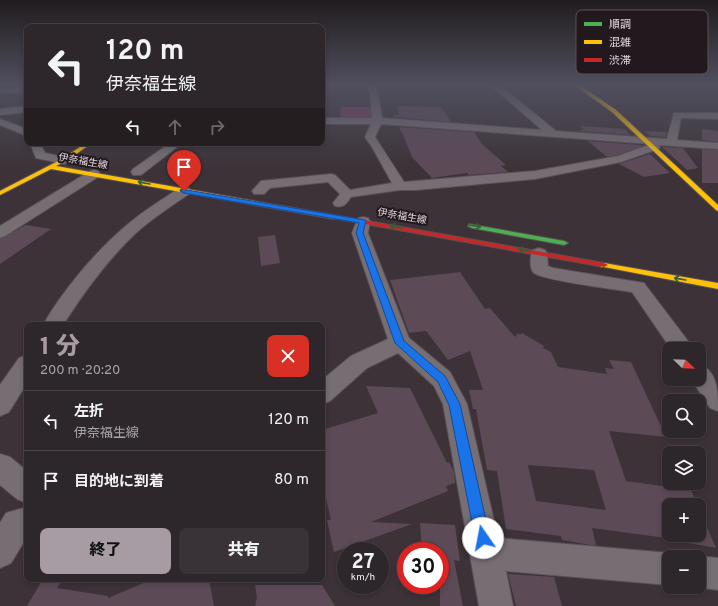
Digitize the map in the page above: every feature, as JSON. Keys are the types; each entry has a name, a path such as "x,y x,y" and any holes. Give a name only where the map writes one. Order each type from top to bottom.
{"main road":[{"path":"615,112 651,144 718,209"},
{"name":"伊奈福生線","path":"50,167 64,160 85,146"},
{"name":"伊奈福生線","path":"64,160 78,162"},
{"path":"0,193 50,167"},
{"name":"伊奈福生線","path":"50,167 96,168 184,191 345,206 539,253 718,286"},
{"path":"134,171 152,174"},
{"path":"255,190 273,193"},
{"path":"462,224 570,244"}],"street":[{"path":"376,112 377,121 370,137 377,146 400,186"},
{"path":"527,112 553,134"},
{"path":"671,143 677,115 718,116"},
{"path":"325,121 377,121 553,134 651,144 671,143 718,146"},
{"path":"0,122 24,132"},
{"path":"345,206 400,186 416,186 535,175 622,159 651,144"},
{"path":"36,146 40,156 64,160"},
{"path":"134,171 172,146"},
{"path":"0,233 96,168"},
{"path":"255,190 266,184 331,178 360,233 400,343 442,379 455,404 496,606"},
{"path":"55,322 76,291 118,242 140,222 184,191"},
{"path":"539,253 540,269 550,273 638,287 678,342"},
{"path":"325,391 359,362 400,343"},
{"path":"0,405 24,369"},
{"path":"706,384 718,402"},
{"path":"0,467 24,487"},
{"path":"0,552 17,524 24,523"},
{"path":"486,553 662,568"},
{"path":"706,573 718,574"}],"shaded area":[{"path":"341,112 371,112 371,119 340,119"}],"building":[{"path":"398,112 445,112 451,122 395,117 394,115 399,115"},
{"path":"580,126 625,129 630,135 581,131 580,130 584,130"},
{"path":"399,127 474,132 482,144 506,165 501,166 508,172 469,175 467,173 432,178 412,157"},
{"path":"702,129 718,131 718,142 702,140"},
{"path":"644,131 667,132 666,137 650,136"},
{"path":"588,141 642,146 618,155 607,157"},
{"path":"662,147 683,148 698,168 687,170"},
{"path":"702,149 718,150 718,183 702,183"},
{"path":"650,154 670,173 644,177 619,164"},
{"path":"26,225 51,229 0,264 0,239"},
{"path":"275,235 280,263 261,266 258,237"},
{"path":"460,272 485,309 490,308 515,337 518,333 520,335 522,333 544,346 543,348 551,352 558,367 607,374 605,368 614,369 609,360 631,362 662,428 662,437 609,431 626,481 662,486 662,490 691,490 694,498 662,498 662,537 592,528 596,545 591,545 562,540 561,536 506,529 497,471 487,470 476,409 473,409 469,390 483,390 470,351 448,360 426,331 409,333 390,280","holes":["528,465 594,470 606,510 536,501"]},
{"path":"366,386 410,388 447,463 449,462 454,472 455,483 446,486 448,491 371,522 412,524 362,542 337,542 337,551 334,552 327,520 331,520 325,494 325,429 378,413"},
{"path":"420,523 455,525 460,561 454,560 463,606 440,606 440,594 449,594 449,542 421,542"},
{"path":"706,525 716,548 682,542 706,542"},
{"path":"508,574 554,577 562,606 516,606"},
{"path":"41,582 61,582 57,588 108,596 108,598 146,582 210,582 214,606 27,606"},
{"path":"255,585 322,585 335,606 255,606 257,598"}],"traffic: fast":[{"path":"472,226 564,243"}],"traffic: slow":[{"path":"615,112 718,209"},
{"path":"0,193 64,160 85,146"},
{"path":"50,167 334,217"},
{"path":"604,265 718,286"}],"traffic: jam":[{"path":"334,217 604,265"}],"route":[{"path":"184,191 362,221 360,233 400,343 442,379 455,404 483,538"}]}
